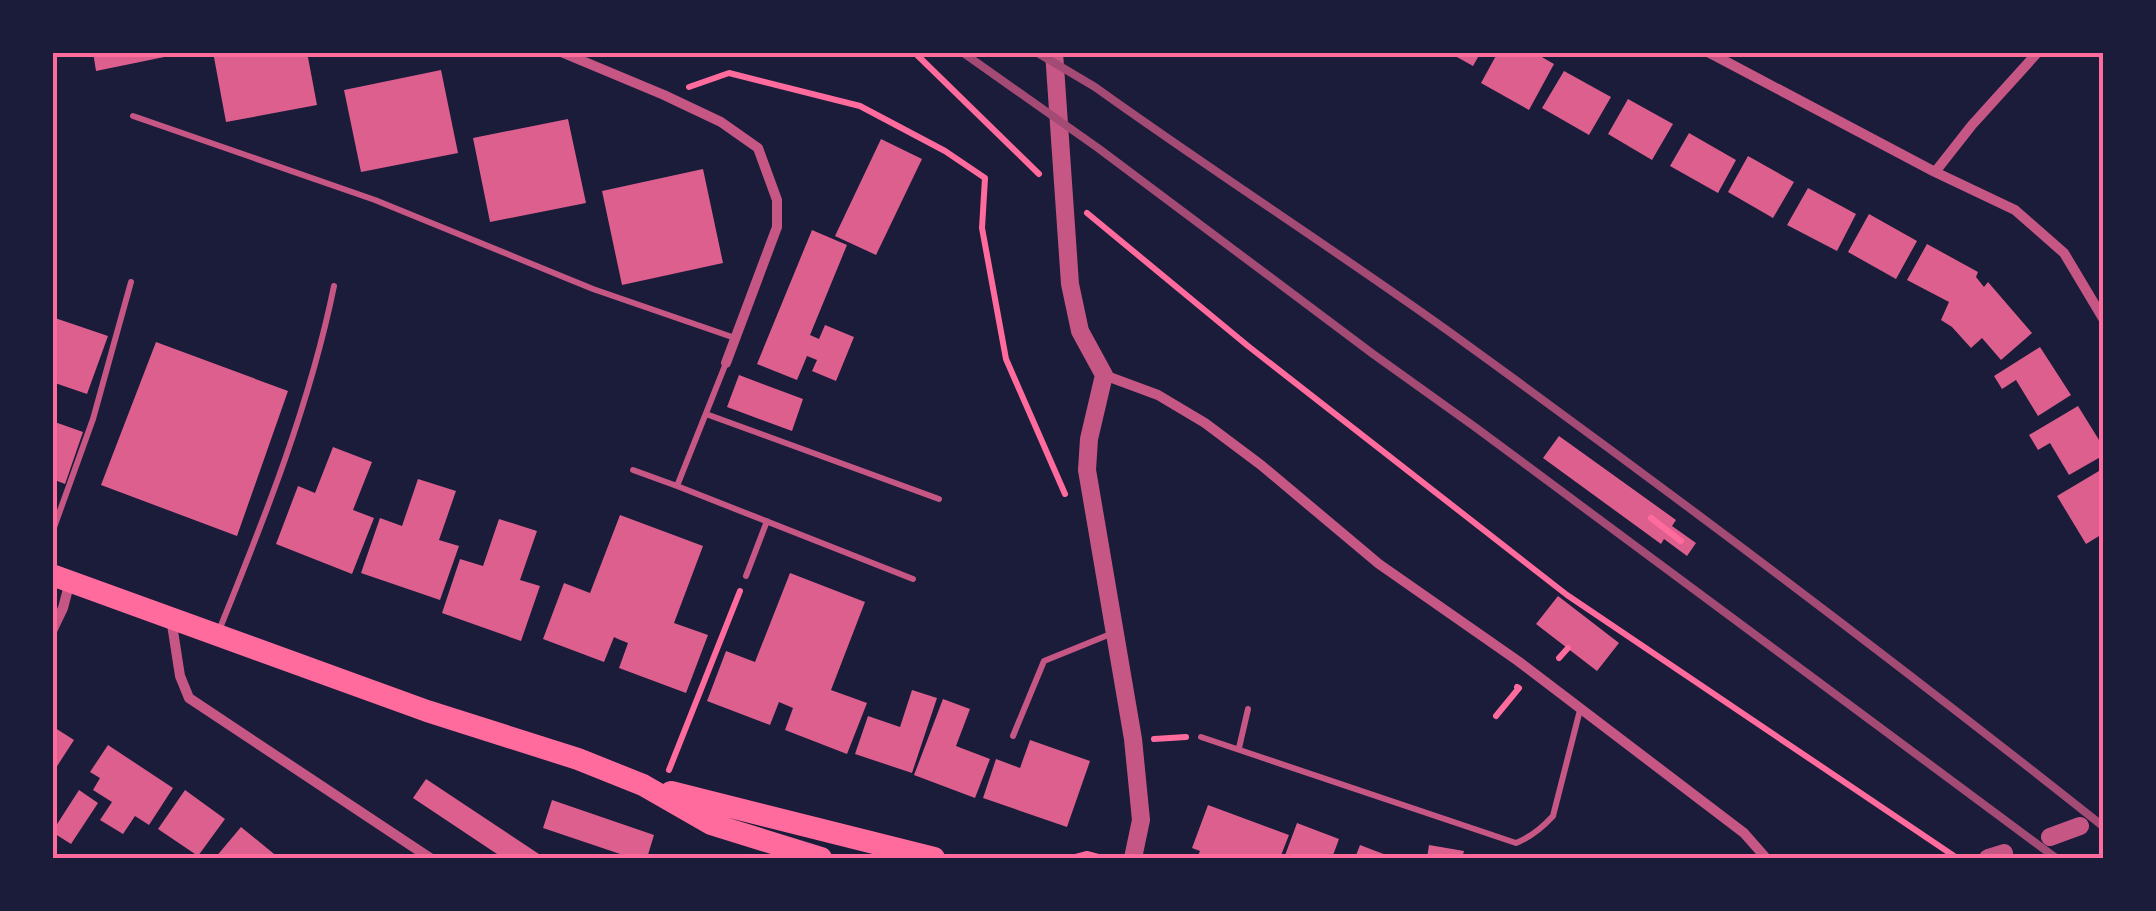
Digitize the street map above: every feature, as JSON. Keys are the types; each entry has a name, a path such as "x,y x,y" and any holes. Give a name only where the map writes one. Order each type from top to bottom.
{"highway":[{"path":"61,578 427,711 652,787 934,858"},
{"path":"652,787 711,824 822,858"}],"street":[{"path":"561,52 721,122 758,148 777,200 776,227 726,363"},
{"path":"1054,52 1070,284 1080,331 1104,375 1158,395 1205,423 1379,564 1518,661 1744,833 1766,858"},
{"path":"1708,52 2015,210 2064,253 2104,320"},
{"path":"1935,172 2038,52"},
{"path":"1104,375 1089,440 1087,470 1133,739 1141,820 1133,858"},
{"path":"52,631 63,608 61,578"},
{"path":"170,617 180,676 190,698 427,858"},
{"path":"2050,837 2080,826"}],"lane":[{"path":"132,116 375,200 592,288 735,338"},
{"path":"52,533 93,419 131,282"},
{"path":"218,634 294,433 322,344 334,286"},
{"path":"678,486 726,363"},
{"path":"706,414 939,499"},
{"path":"633,470 913,579"},
{"path":"746,576 767,521"},
{"path":"1012,736 1044,661 1114,633"},
{"path":"1239,748 1248,709"},
{"path":"1200,737 1516,843 1542,829 1553,816 1580,710"}],"path":[{"path":"914,52 1032,168"},
{"path":"664,95 729,73 860,106 945,151 985,178 982,228 1006,359 1068,502"},
{"path":"1100,224 1248,346 1567,595 1957,858"},
{"path":"1651,518 1681,541"},
{"path":"652,787 746,576"},
{"path":"1558,658 1568,648"},
{"path":"1496,716 1519,688"},
{"path":"1133,739 1200,737"},
{"path":"1072,858 1087,854 1102,858"}],"building":[{"path":"93,52 179,52 179,54 96,71"},
{"path":"213,52 307,52 317,105 226,122"},
{"path":"1448,52 1481,52 1473,66"},
{"path":"1498,52 1533,52 1554,64 1529,110 1481,83"},
{"path":"441,70 458,153 361,172 344,90"},
{"path":"1564,71 1611,97 1589,135 1542,108"},
{"path":"1628,99 1673,124 1652,160 1608,134"},
{"path":"568,119 586,203 490,222 473,138"},
{"path":"1689,133 1736,160 1718,193 1670,166"},
{"path":"881,139 922,159 876,255 835,236"},
{"path":"1748,156 1794,182 1773,218 1728,192"},
{"path":"703,169 723,263 622,285 602,191"},
{"path":"1808,188 1856,214 1837,251 1787,225"},
{"path":"1869,214 1917,241 1896,279 1848,252"},
{"path":"812,230 847,245 810,335 819,339 825,325 854,337 836,381 812,371 817,360 807,356 797,380 757,364"},
{"path":"1927,244 1978,272 1976,277 1984,287 1988,282 2032,333 2001,360 1982,338 1971,348 1941,320 1949,302 1907,280"},
{"path":"52,317 108,336 87,394 52,382"},
{"path":"156,342 288,391 237,536 101,485"},
{"path":"2040,347 2071,395 2038,416 2016,380 2002,389 1994,376"},
{"path":"739,375 803,399 792,431 727,407"},
{"path":"2078,406 2104,448 2104,455 2069,475 2050,443 2038,450 2029,435"},
{"path":"52,421 83,432 65,484 52,479"},
{"path":"1559,436 1676,520 1672,526 1696,543 1687,556 1664,539 1661,544 1543,458"},
{"path":"333,447 372,462 353,510 374,518 352,574 276,544 298,486 315,493"},
{"path":"2104,468 2104,533 2086,544 2057,496"},
{"path":"418,479 456,491 439,540 459,546 440,600 361,573 380,518 402,526"},
{"path":"620,515 703,546 674,623 708,635 686,693 619,668 628,643 614,637 604,662 543,639 564,583 590,593"},
{"path":"499,519 537,531 520,580 540,586 521,641 442,613 460,559 483,566"},
{"path":"790,573 865,602 831,690 867,703 847,754 785,730 793,708 779,702 770,725 707,701 726,651 755,662"},
{"path":"1558,596 1619,643 1597,671 1536,624"},
{"path":"912,690 937,698 912,773 855,754 868,716 900,727"},
{"path":"943,699 970,709 956,746 990,759 975,798 914,775"},
{"path":"52,726 74,740 52,774"},
{"path":"1030,740 1090,761 1067,827 983,798 996,759 1020,768"},
{"path":"108,745 173,788 149,825 135,816 123,834 100,820 112,802 93,790 100,778 90,772"},
{"path":"426,779 545,858 503,858 413,798"},
{"path":"79,790 98,803 71,844 52,832"},
{"path":"185,790 225,819 198,856 158,829"},
{"path":"552,800 654,835 647,858 632,858 543,828"},
{"path":"1208,805 1289,835 1280,858 1197,858 1200,851 1192,848"},
{"path":"1297,823 1339,839 1332,858 1284,858"},
{"path":"241,827 279,858 215,858"},
{"path":"1360,845 1394,858 1355,858"},
{"path":"1429,845 1464,851 1462,858 1427,858"}],"railway":[{"path":"962,52 1098,148 2056,858"},
{"path":"1036,52 1095,87 1451,333 1780,576 2104,827"}]}
